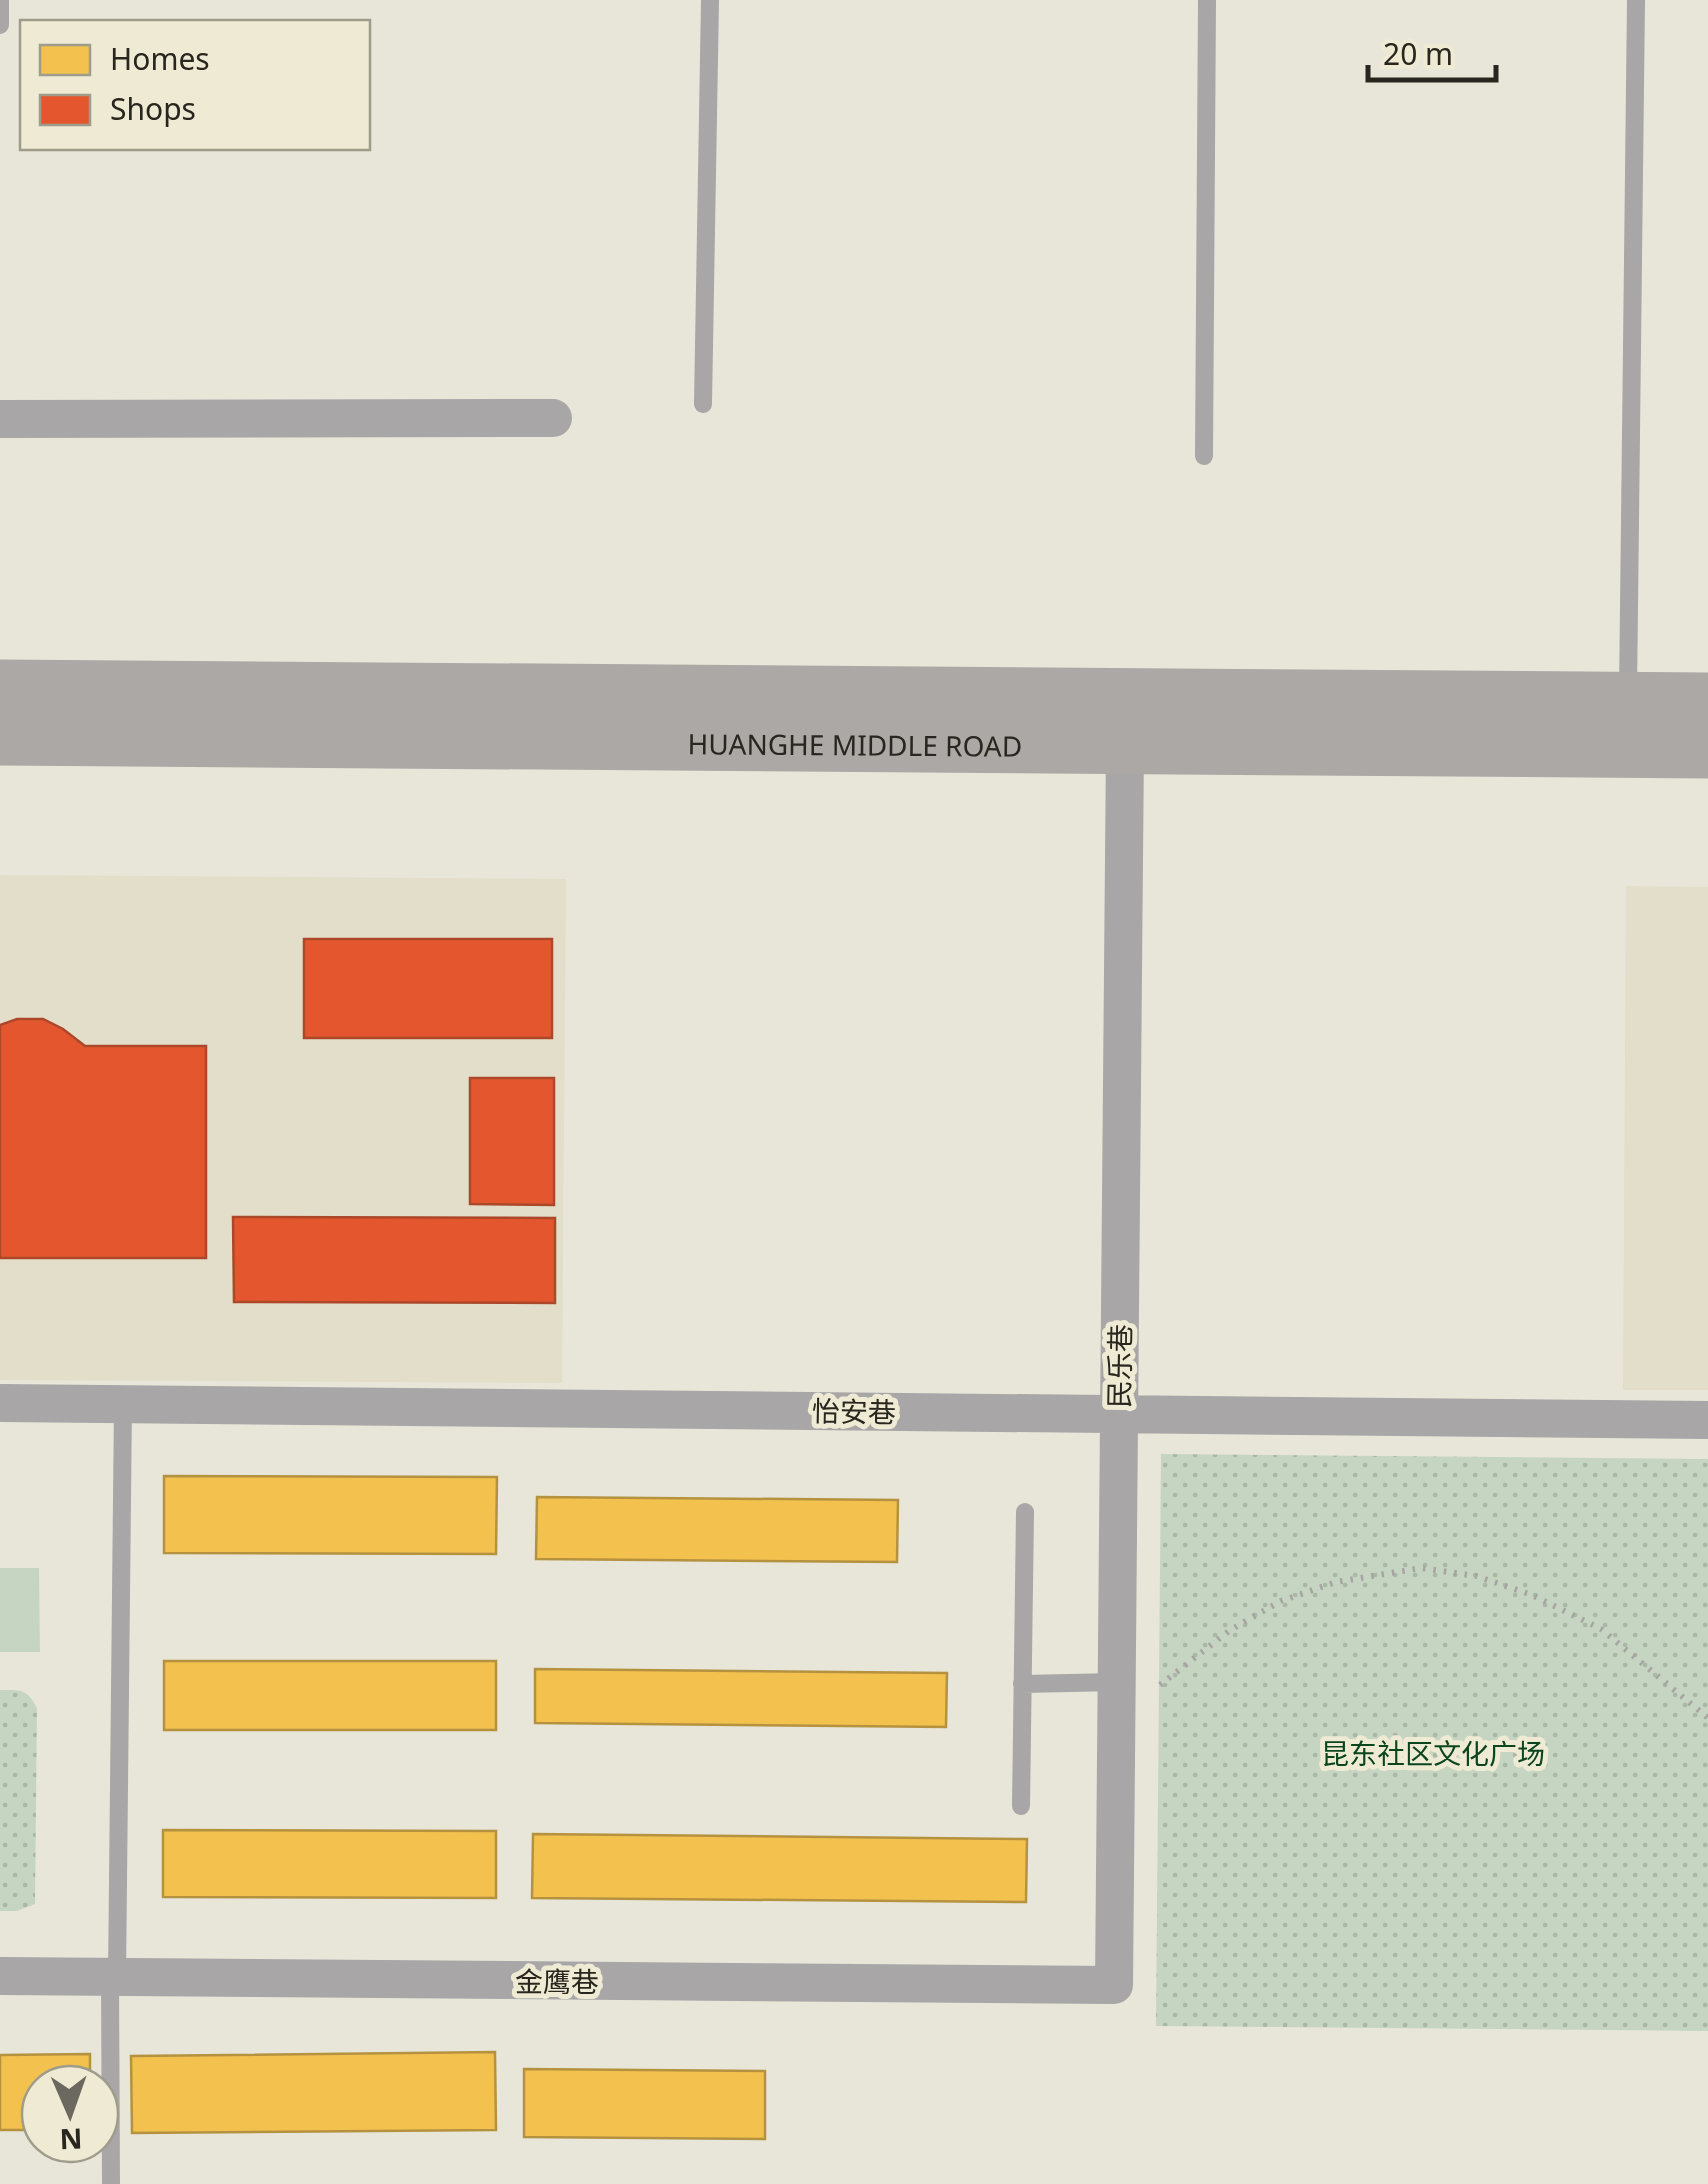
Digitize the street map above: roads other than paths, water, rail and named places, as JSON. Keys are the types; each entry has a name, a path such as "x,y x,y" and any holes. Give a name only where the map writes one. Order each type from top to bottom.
{"main road":[{"name":"HUANGHE MIDDLE ROAD","path":"0,687 1708,700"},
{"name":"HUANGHE MIDDLE ROAD","path":"0,738 1708,751"}],"street":[{"path":"0,419 552,418"},
{"name":"民乐巷","path":"1114,1985 1125,746"},
{"name":"怡安巷","path":"0,1404 1708,1420"},
{"name":"金鹰巷","path":"0,1976 1114,1985"}],"lane":[{"path":"0,0 0,25"},
{"path":"704,404 710,0"},
{"path":"1204,456 1208,0"},
{"path":"1628,699 1636,0"},
{"path":"111,2184 124,1404"},
{"path":"1020,1806 1025,1512"},
{"path":"1022,1684 1116,1682"}],"park label":[{"name":"昆东社区文化广场","path":"1433,1753"}]}
